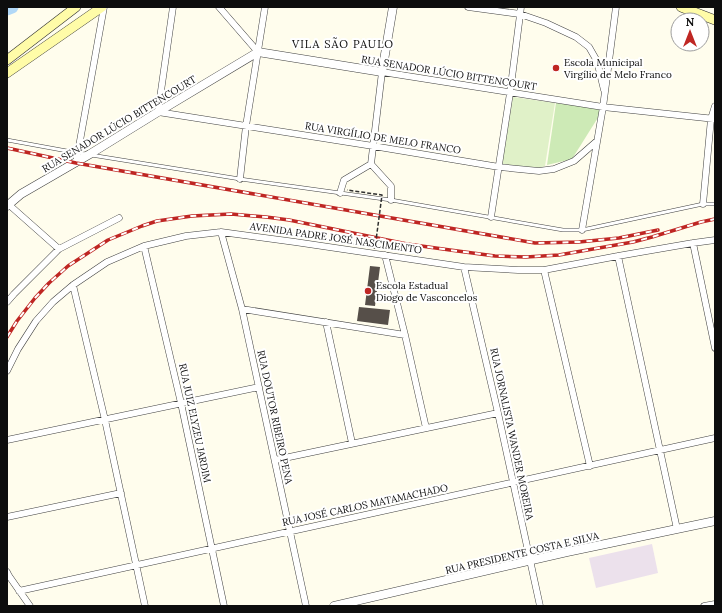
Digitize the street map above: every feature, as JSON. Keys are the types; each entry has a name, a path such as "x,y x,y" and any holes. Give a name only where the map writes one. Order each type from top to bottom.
{"main road":[{"path":"7,60 76,7"},
{"path":"7,73 103,7"},
{"path":"680,7 715,20"}],"street":[{"path":"76,163 103,7"},
{"path":"158,112 173,7"},
{"path":"219,7 258,52"},
{"path":"240,179 246,126 265,7"},
{"path":"391,200 391,186 371,164 382,72 392,7"},
{"path":"468,7 520,14 546,23 576,37 589,47 597,61 605,93"},
{"path":"491,217 510,93 521,7"},
{"path":"582,230 603,107 616,7"},
{"name":"RUA SENADOR LÚCIO BITTENCOURT","path":"7,204 21,194 76,163 258,52 603,107 713,119"},
{"path":"703,204 715,106"},
{"name":"RUA VIRGÍLIO DE MELO FRANCO","path":"158,112 373,146 499,168 539,171 554,169 574,161 597,141"},
{"path":"340,193 344,180 371,164"},
{"path":"7,204 58,249"},
{"path":"7,302 58,249 119,218"},
{"name":"AVENIDA PADRE JOSÉ NASCIMENTO","path":"7,370 18,349 36,321 53,302 73,285 108,262 144,246 186,236 221,232 464,267 518,270 544,270 715,240"},
{"name":"RUA DOUTOR RIBEIRO PENA","path":"221,232 242,308 306,606"},
{"path":"693,243 715,348"},
{"name":"RUA JUIZ ELYZEU JARDIM","path":"144,246 181,403 224,606"},
{"path":"385,255 426,428"},
{"path":"618,256 677,529"},
{"name":"RUA JORNALISTA WANDER MOREIRA","path":"464,267 498,413 540,606"},
{"path":"544,270 590,466"},
{"path":"73,285 105,420 145,606"},
{"path":"242,308 405,335"},
{"path":"326,322 352,443"},
{"path":"7,440 259,387"},
{"path":"274,460 498,413"},
{"name":"RUA JOSÉ CARLOS MATAMACHADO","path":"19,591 715,438"},
{"path":"7,517 120,493"},
{"name":"RUA PRESIDENTE COSTA E SILVA","path":"334,606 573,551 715,521"},
{"path":"7,572 30,606"},
{"path":"704,606 715,604"}],"lane":[{"path":"7,140 240,179 391,200 562,230 582,230 703,204 715,204"}],"path":[{"path":"344,242 375,248 382,195 347,190"}],"shaded area":[{"path":"652,544 658,573 596,588 589,558"}],"green space":[{"path":"513,97 555,103 545,166 540,168 502,165"},
{"path":"556,103 599,108 599,116 572,159 547,165"}],"building":[{"path":"370,266 380,267 375,306 365,305"},
{"path":"359,307 390,310 388,325 357,321"}],"waterway":[{"path":"7,9 12,7"}],"railway":[{"path":"7,148 76,163 535,243 579,242 619,238 658,230"},
{"path":"7,337 17,321 35,298 68,266 108,240 157,221 192,216 231,214 266,217 289,220 407,244 495,256 526,257 559,255 633,242 715,219"}],"place":[{"name":"Escola Municipal Virgílio de Melo Franco","path":"556,68"},
{"name":"Escola Estadual Diogo de Vasconcelos","path":"368,291"}],"district":[{"name":"VILA SÃO PAULO","path":"343,44"}]}
